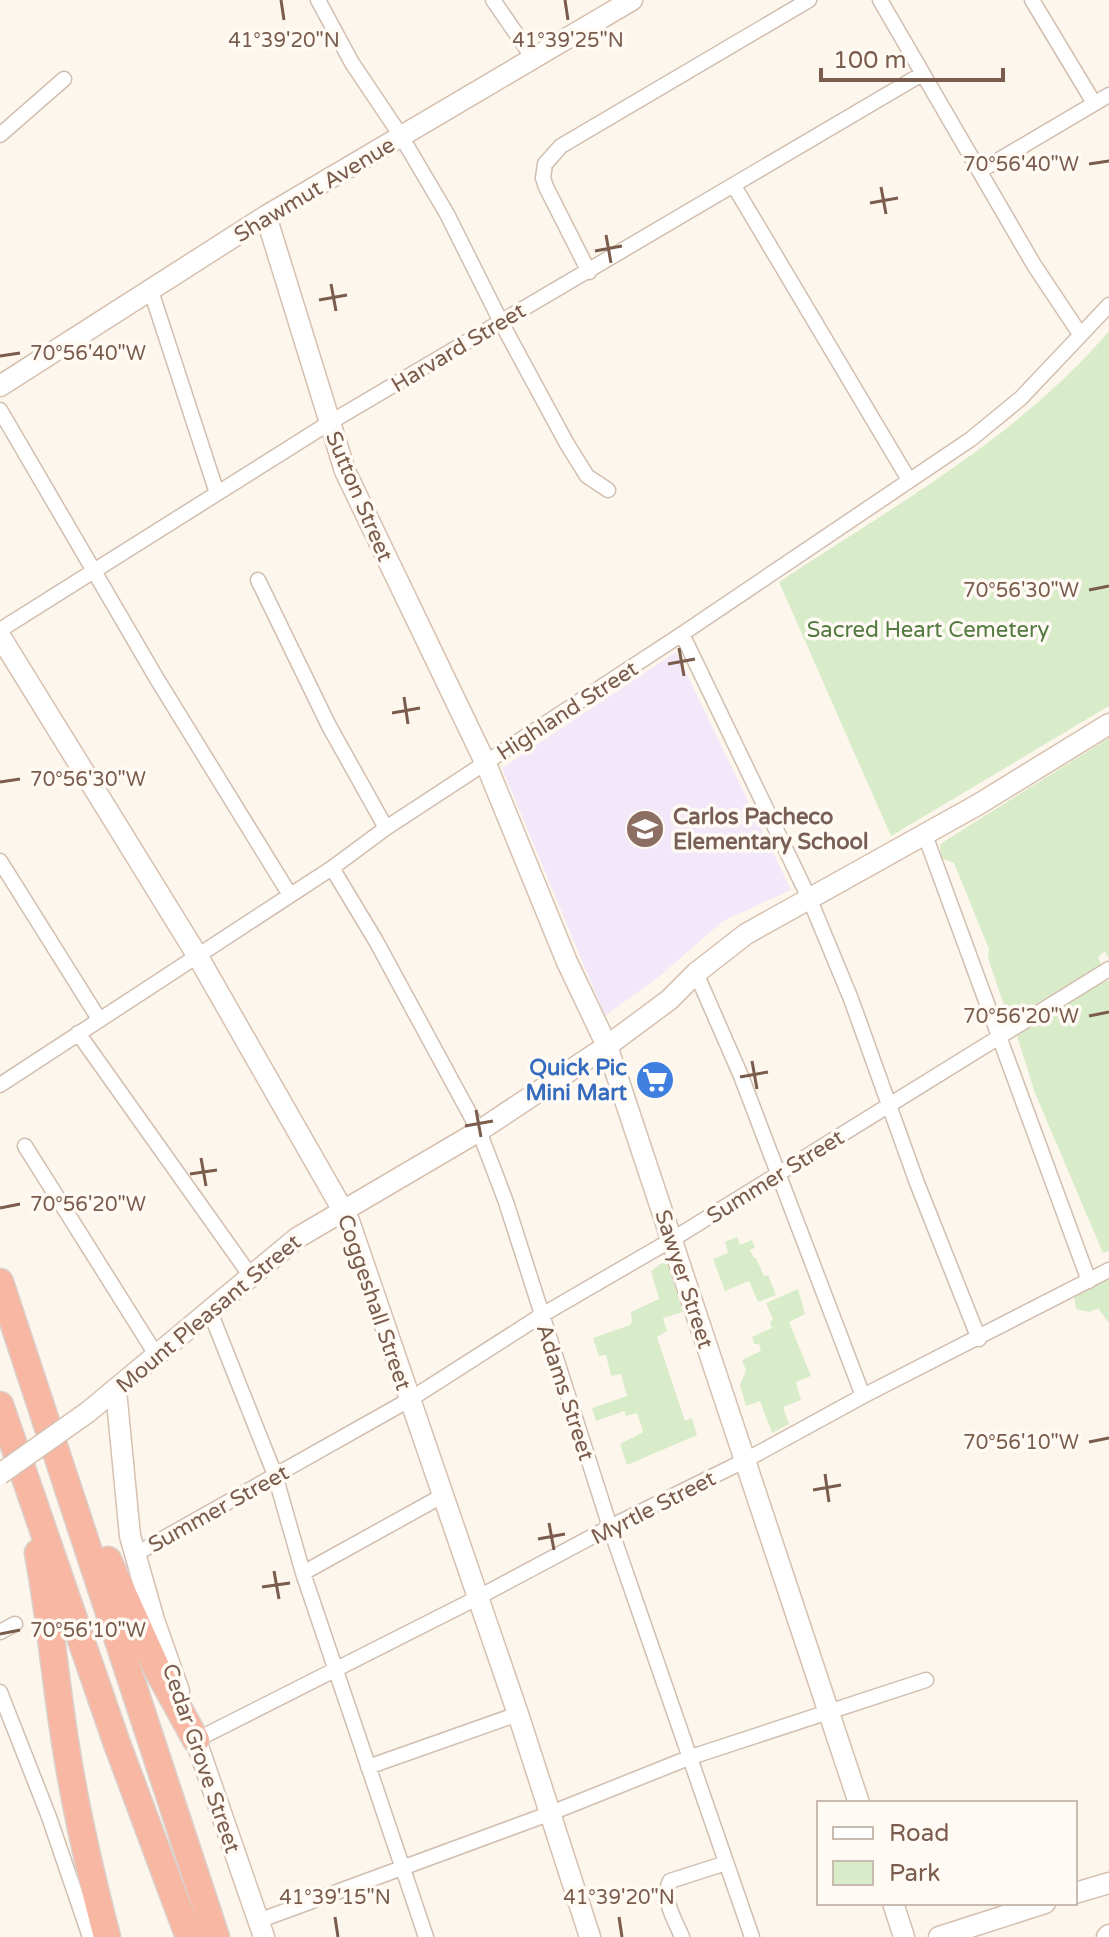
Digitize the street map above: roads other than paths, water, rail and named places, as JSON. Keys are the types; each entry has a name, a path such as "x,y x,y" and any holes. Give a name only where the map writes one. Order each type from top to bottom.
{"highway":[{"path":"0,1282 216,1937"},
{"path":"0,1405 12,1477 48,1608 69,1768 107,1937"},
{"path":"58,1456 138,1630 196,1740"},
{"path":"12,1477 189,1937"}],"street":[{"path":"318,0 352,63 401,136 447,214 501,322 587,476 608,490"},
{"path":"493,0 533,58"},
{"path":"589,272 546,187 543,172 551,154 572,138 809,0"},
{"path":"880,0 1034,265 1080,334"},
{"path":"1032,0 1094,103"},
{"name":"Shawmut Avenue","path":"0,386 266,216 628,1"},
{"name":"Harvard Street","path":"0,630 329,423 922,74"},
{"path":"0,135 64,79"},
{"path":"980,171 1109,95"},
{"path":"734,186 909,480"},
{"name":"Sutton Street","path":"266,216 345,471 486,764"},
{"path":"151,291 217,493"},
{"name":"Highland Street","path":"0,1085 682,634 1000,416 1040,379 1109,305"},
{"path":"0,410 93,572 290,895"},
{"path":"258,580 329,726 386,828"},
{"path":"682,634 810,900 851,999 917,1183 979,1339"},
{"name":"Coggeshall Street","path":"0,636 197,955 343,1209 518,1714 590,1937"},
{"name":"Mount Pleasant Street","path":"12,1477 116,1390 155,1353 297,1238 479,1131 607,1046 669,1000 696,973 746,934 925,835 1109,724"},
{"name":"Sawyer Street","path":"486,764 567,962 607,1046 858,1801"},
{"path":"925,835 1049,1165 1089,1281"},
{"path":"0,861 99,1019"},
{"name":"Adams Street","path":"332,868 376,941 479,1131 506,1202 610,1527 750,1937"},
{"name":"Summer Street","path":"134,1555 409,1400 542,1315 673,1239 1109,969"},
{"path":"696,973 741,1076 863,1396"},
{"path":"78,1033 250,1275"},
{"path":"25,1146 155,1353"},
{"name":"Myrtle Street","path":"196,1740 744,1461 863,1396 1109,1270"},
{"path":"209,1309 275,1475 335,1671 426,1937"},
{"name":"Cedar Grove Street","path":"116,1390 134,1555 261,1929"},
{"path":"303,1573 442,1496"},
{"path":"0,1632 15,1624"},
{"path":"261,1929 401,1867 551,1813 691,1757 926,1680"},
{"path":"0,1692 49,1817 90,1937"},
{"path":"368,1767 518,1714"},
{"path":"682,1937 666,1898 670,1881 726,1863"},
{"path":"1077,1892 1109,1883"},
{"path":"894,1905 904,1937"},
{"path":"939,1937 1039,1905"}],"place":[{"name":"Carlos Pacheco Elementary School","path":"645,829"},
{"name":"Quick Pic Mini Mart","path":"655,1080"}],"park label":[{"name":"Sacred Heart Cemetery","path":"928,629"}]}
